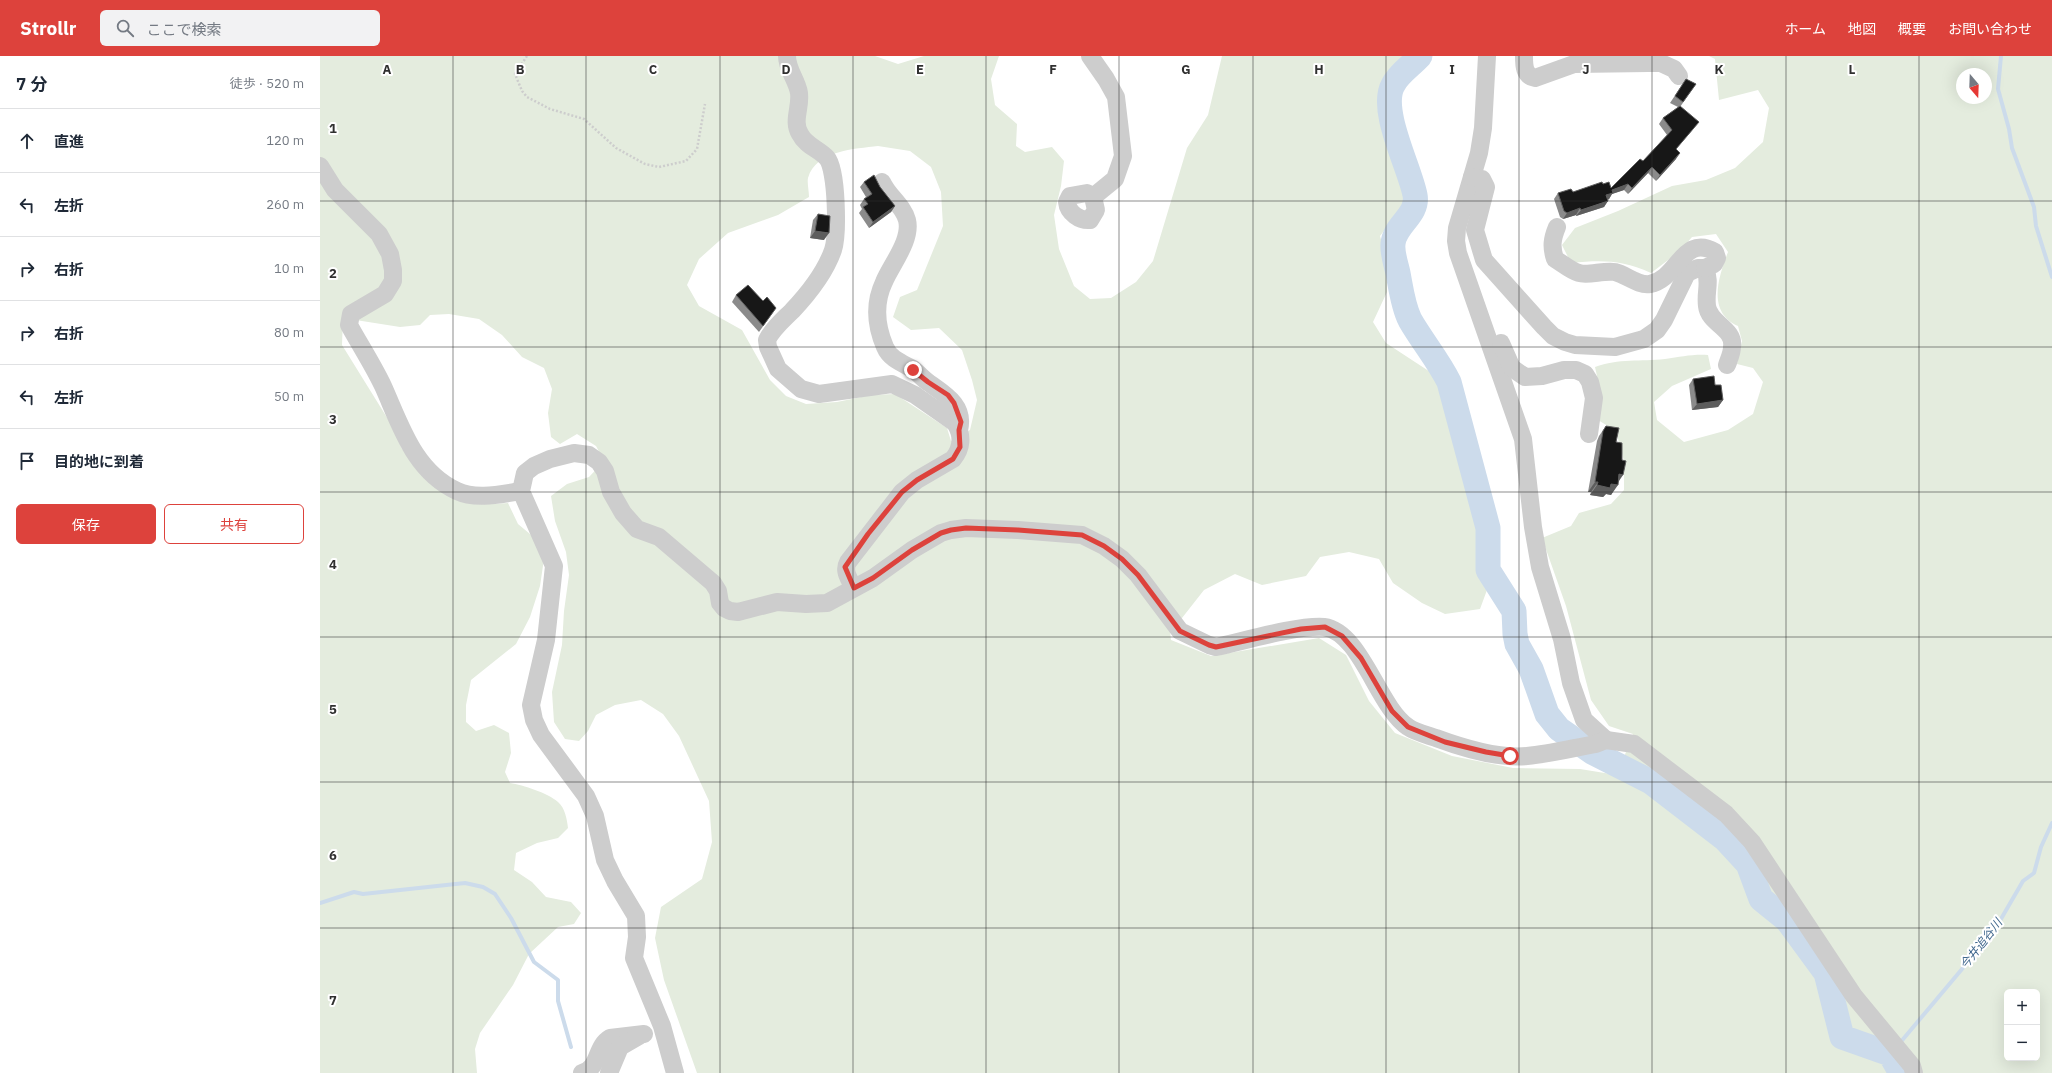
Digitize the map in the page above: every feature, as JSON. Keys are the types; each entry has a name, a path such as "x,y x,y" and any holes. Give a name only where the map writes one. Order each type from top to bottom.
{"street":[{"path":"787,56 787,64 799,92 796,124 800,135 805,141 826,157 831,167 835,196 836,231 833,250 817,282 770,332 767,340 774,362 783,375 801,389 813,393 892,384 915,395 955,423 959,430"},
{"path":"1090,56 1116,97 1123,156 1115,179 1093,196"},
{"path":"1487,56 1483,128 1472,178 1457,228 1456,241 1460,262 1523,439 1533,527 1540,567 1562,639 1571,684 1584,720 1606,740"},
{"path":"1524,56 1524,64 1527,75 1535,78 1574,64 1661,63 1674,69 1679,76"},
{"path":"320,166 336,190 379,234 390,254 394,270 393,281 385,294 376,301 352,314 349,325 382,385 408,444 430,473 458,491 478,495 521,491"},
{"path":"1472,178 1482,179 1486,187 1475,230 1484,260 1544,327 1553,336 1565,342 1575,345 1615,347 1644,339 1657,330 1664,320 1687,273 1698,268 1705,268 1714,264 1717,258 1715,252 1703,246 1689,250 1666,276 1649,284 1640,283 1617,273 1604,271 1579,273 1555,259 1551,249 1553,237 1557,227"},
{"path":"854,588 846,572 845,567 848,562 902,492 917,480 953,459 960,447 959,430 961,422 954,403 948,395 913,370 893,358 885,349 878,328 877,311 884,282 901,251 908,230 907,220 903,211 882,182"},
{"path":"1705,268 1709,278 1707,306 1710,316 1731,336 1732,346 1727,365"},
{"path":"1484,329 1489,328 1497,334 1512,368 1525,377 1542,376 1564,370 1576,370 1585,374 1590,382 1594,398 1588,434"},
{"path":"675,1073 662,1026 634,958 637,937 636,916 615,881 605,860 595,816 586,796 541,735 534,720 531,705 546,640 554,566 521,491 525,473 534,466 550,459 574,453 589,455 599,462 605,470 610,492 623,513 637,529 659,537 713,583 718,591 720,603 724,608 730,611 738,612 777,602 806,604 828,603 873,578 912,550 941,533 951,530 966,528 1082,535 1104,546 1122,559 1138,575 1180,631 1209,645 1216,647 1301,629 1325,627 1342,636 1361,658 1392,711 1408,727 1445,742 1510,756 1527,756 1596,744 1606,740 1634,744 1726,814 1752,842 1854,996 1912,1066 1914,1073"},
{"path":"609,1073 620,1047 662,1026"},
{"path":"582,1073 588,1071 594,1066 600,1049 610,1038 644,1034"}],"path":[{"path":"527,56 515,74 522,91 527,98 550,109 584,119 616,148 645,164 659,167 686,161 697,149 705,104"}],"shaded area":[{"path":"320,56 875,56 898,64 924,56 999,56 991,79 995,105 1017,124 1016,146 1025,152 1052,147 1064,161 1061,186 1054,215 1059,249 1074,286 1090,299 1111,298 1136,282 1153,261 1187,148 1208,115 1222,56 1407,56 1386,79 1384,101 1389,152 1403,184 1403,206 1380,236 1387,260 1387,292 1373,322 1386,343 1444,381 1453,437 1480,540 1481,571 1487,590 1480,609 1445,614 1422,603 1393,583 1379,559 1349,552 1320,557 1306,576 1262,585 1235,574 1204,590 1182,618 1170,630 1171,640 1211,656 1319,638 1346,655 1369,701 1395,733 1452,756 1513,768 1580,769 1617,775 1633,734 1609,726 1591,700 1566,606 1542,538 1571,526 1579,513 1611,504 1624,490 1624,461 1616,431 1598,420 1601,394 1595,367 1621,361 1656,360 1692,355 1708,355 1711,369 1672,386 1654,402 1657,420 1684,442 1728,430 1753,414 1763,382 1753,368 1737,364 1742,341 1738,326 1728,320 1722,312 1718,294 1721,273 1728,252 1716,234 1692,237 1680,251 1651,273 1621,263 1593,261 1571,263 1562,245 1575,228 1618,211 1672,186 1706,180 1735,168 1763,142 1769,108 1758,90 1719,100 1715,59 1709,56 2052,56 2052,1073 697,1073 664,980 655,938 661,907 702,879 712,842 709,801 679,736 663,714 641,700 615,705 596,715 588,731 579,741 565,739 554,722 552,692 562,645 564,611 569,575 566,552 555,521 551,496 567,484 589,477 604,461 596,446 577,434 560,444 551,437 548,413 552,389 544,368 522,357 502,335 479,319 449,314 430,315 420,325 400,327 343,318 342,345 391,424 402,449 495,504 508,503 518,524 536,539 544,559 540,586 530,617 516,644 471,680 466,705 466,722 476,731 494,725 509,733 511,753 505,772 510,783 542,793 554,799 564,810 568,828 558,838 537,843 516,853 514,870 532,882 546,897 571,902 581,913 574,924 558,927 529,954 513,985 480,1033 475,1049 477,1073 320,1073","holes":["878,146 910,151 931,167 941,192 943,226 917,290 900,297 893,317 911,330 939,328 962,350 977,400 970,430 951,441 947,428 895,394 871,395 837,402 806,404 786,396 770,380 742,330 699,306 687,285 699,259 728,233 778,215 809,197 808,178 812,169 819,162 828,156 848,150"]}],"building":[{"path":"1686,79 1696,84 1683,102 1675,96"},
{"path":"1680,106 1699,122 1676,149 1680,153 1660,175 1652,167 1632,188 1628,184 1612,190 1613,193 1606,195 1608,201 1581,210 1580,208 1567,213 1564,211 1558,193 1571,189 1573,192 1602,182 1603,184 1609,182 1611,188 1640,159 1643,161 1672,130 1663,118"},
{"path":"874,175 880,187 895,206 873,222 863,207 868,204 864,199 872,194 864,182"},
{"path":"818,214 830,216 829,233 815,231"},
{"path":"748,285 763,301 767,297 776,308 763,326 736,295"},
{"path":"1714,376 1715,385 1721,385 1723,400 1697,404 1693,379"},
{"path":"1606,426 1619,428 1616,442 1622,443 1622,460 1626,461 1623,475 1619,474 1618,485 1611,484 1610,488 1597,485 1598,482 1595,482 1603,431"}],"waterway":[{"path":"1420,56 1398,77 1393,85 1390,96 1392,124 1415,195 1413,208 1397,231 1393,244 1402,297 1410,320 1449,382 1488,528 1488,570 1514,611 1517,644 1531,669 1547,714 1559,729 1592,752 1651,782 1725,839 1748,864 1761,899 1787,920 1826,973 1842,1037 1890,1054 1901,1073"},
{"path":"2001,56 1998,89 2009,129 2012,148 2034,207 2036,226 2052,277"},
{"name":"今井追谷川","path":"1899,1044 1994,931 2023,881 2034,873 2041,847 2052,823"},
{"path":"320,903 354,892 363,894 465,883 483,887 495,894 511,918 534,962 558,980 558,1001 571,1047"}],"route":[{"path":"913,370 948,395 954,403 961,422 959,430 961,439 960,447 957,454 947,464 923,476 902,492 868,534 845,567 854,588 873,578 912,550 941,533 951,530 966,528 1082,535 1104,546 1122,559 1138,575 1180,631 1216,647 1301,629 1325,627 1342,636 1361,658 1392,711 1408,727 1445,742 1510,756"}]}
